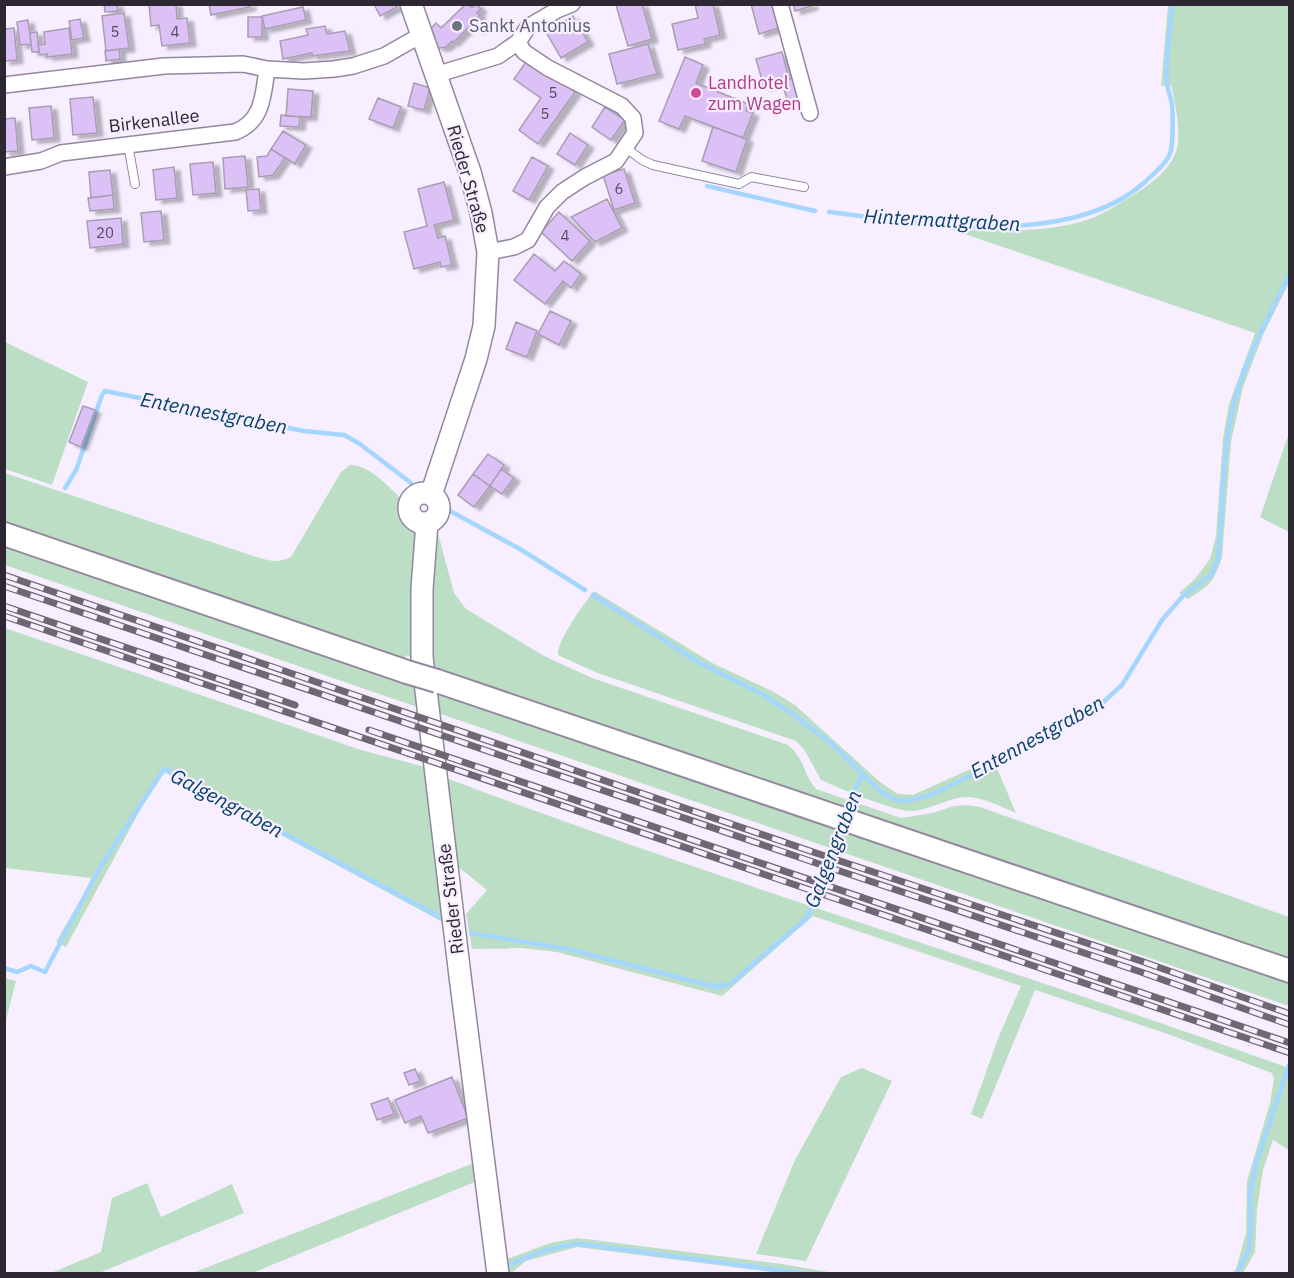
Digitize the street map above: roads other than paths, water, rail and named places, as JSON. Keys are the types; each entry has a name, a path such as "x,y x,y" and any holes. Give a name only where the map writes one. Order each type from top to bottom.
{"main road":[{"path":"4,534 1290,971"}],"street":[{"name":"Rieder Straße","path":"411,4 470,172 488,252 484,326 476,359 431,495 437,502 438,511 434,519 427,523 422,589 422,657 498,1274"},
{"path":"435,75 498,56 518,42 528,27 572,4"},
{"path":"780,4 810,113"},
{"path":"4,85 164,66 243,64 267,69 304,71 353,66 384,56 421,35"},
{"path":"488,252 514,247 528,240 547,207 562,192 616,161 635,133 633,118 629,111 548,68 524,52 518,42"},
{"name":"Birkenallee","path":"4,167 41,161 61,153 235,132 247,127 255,117 263,99 267,69"}],"lane":[{"path":"128,144 135,184"},
{"path":"626,148 653,165 739,184 751,177 804,187"}],"waterway":[{"name":"Hintermattgraben","path":"829,212 907,222 994,227 1037,224 1078,216 1115,203 1157,171 1171,150 1172,109 1167,85 1167,54 1172,4"},
{"name":"Hintermattgraben","path":"707,186 815,211"},
{"name":"Entennestgraben","path":"593,595 698,662 760,693 791,713 833,745 881,792 896,800 907,801 931,795 980,771 1100,705 1122,685 1162,620 1183,596 1212,574 1218,558 1226,449 1233,407 1250,357 1290,273"},
{"name":"Entennestgraben","path":"65,488 76,470 105,391 304,431 344,435 360,444 411,483"},
{"name":"Entennestgraben","path":"450,511 520,549 585,590"},
{"name":"Galgengraben","path":"4,968 17,972 31,966 45,972 99,869 164,769 440,917"},
{"name":"Galgengraben","path":"844,812 863,774"},
{"name":"Galgengraben","path":"471,933 567,949 716,987 730,984 807,918 839,825"},
{"path":"1237,1274 1249,1248 1250,1193 1256,1164 1289,1065"},
{"path":"509,1265 553,1248 581,1244 807,1274"}],"railway":[{"path":"4,575 813,852 1141,961 1290,1014"},
{"path":"4,586 1138,971 1290,1025"},
{"path":"4,606 295,705"},
{"path":"4,616 1290,1053"},
{"path":"369,730 1290,1043"}],"place":[{"name":"Sankt Antonius","path":"457,26"},
{"name":"Landhotel zum Wagen","path":"696,93"}]}
